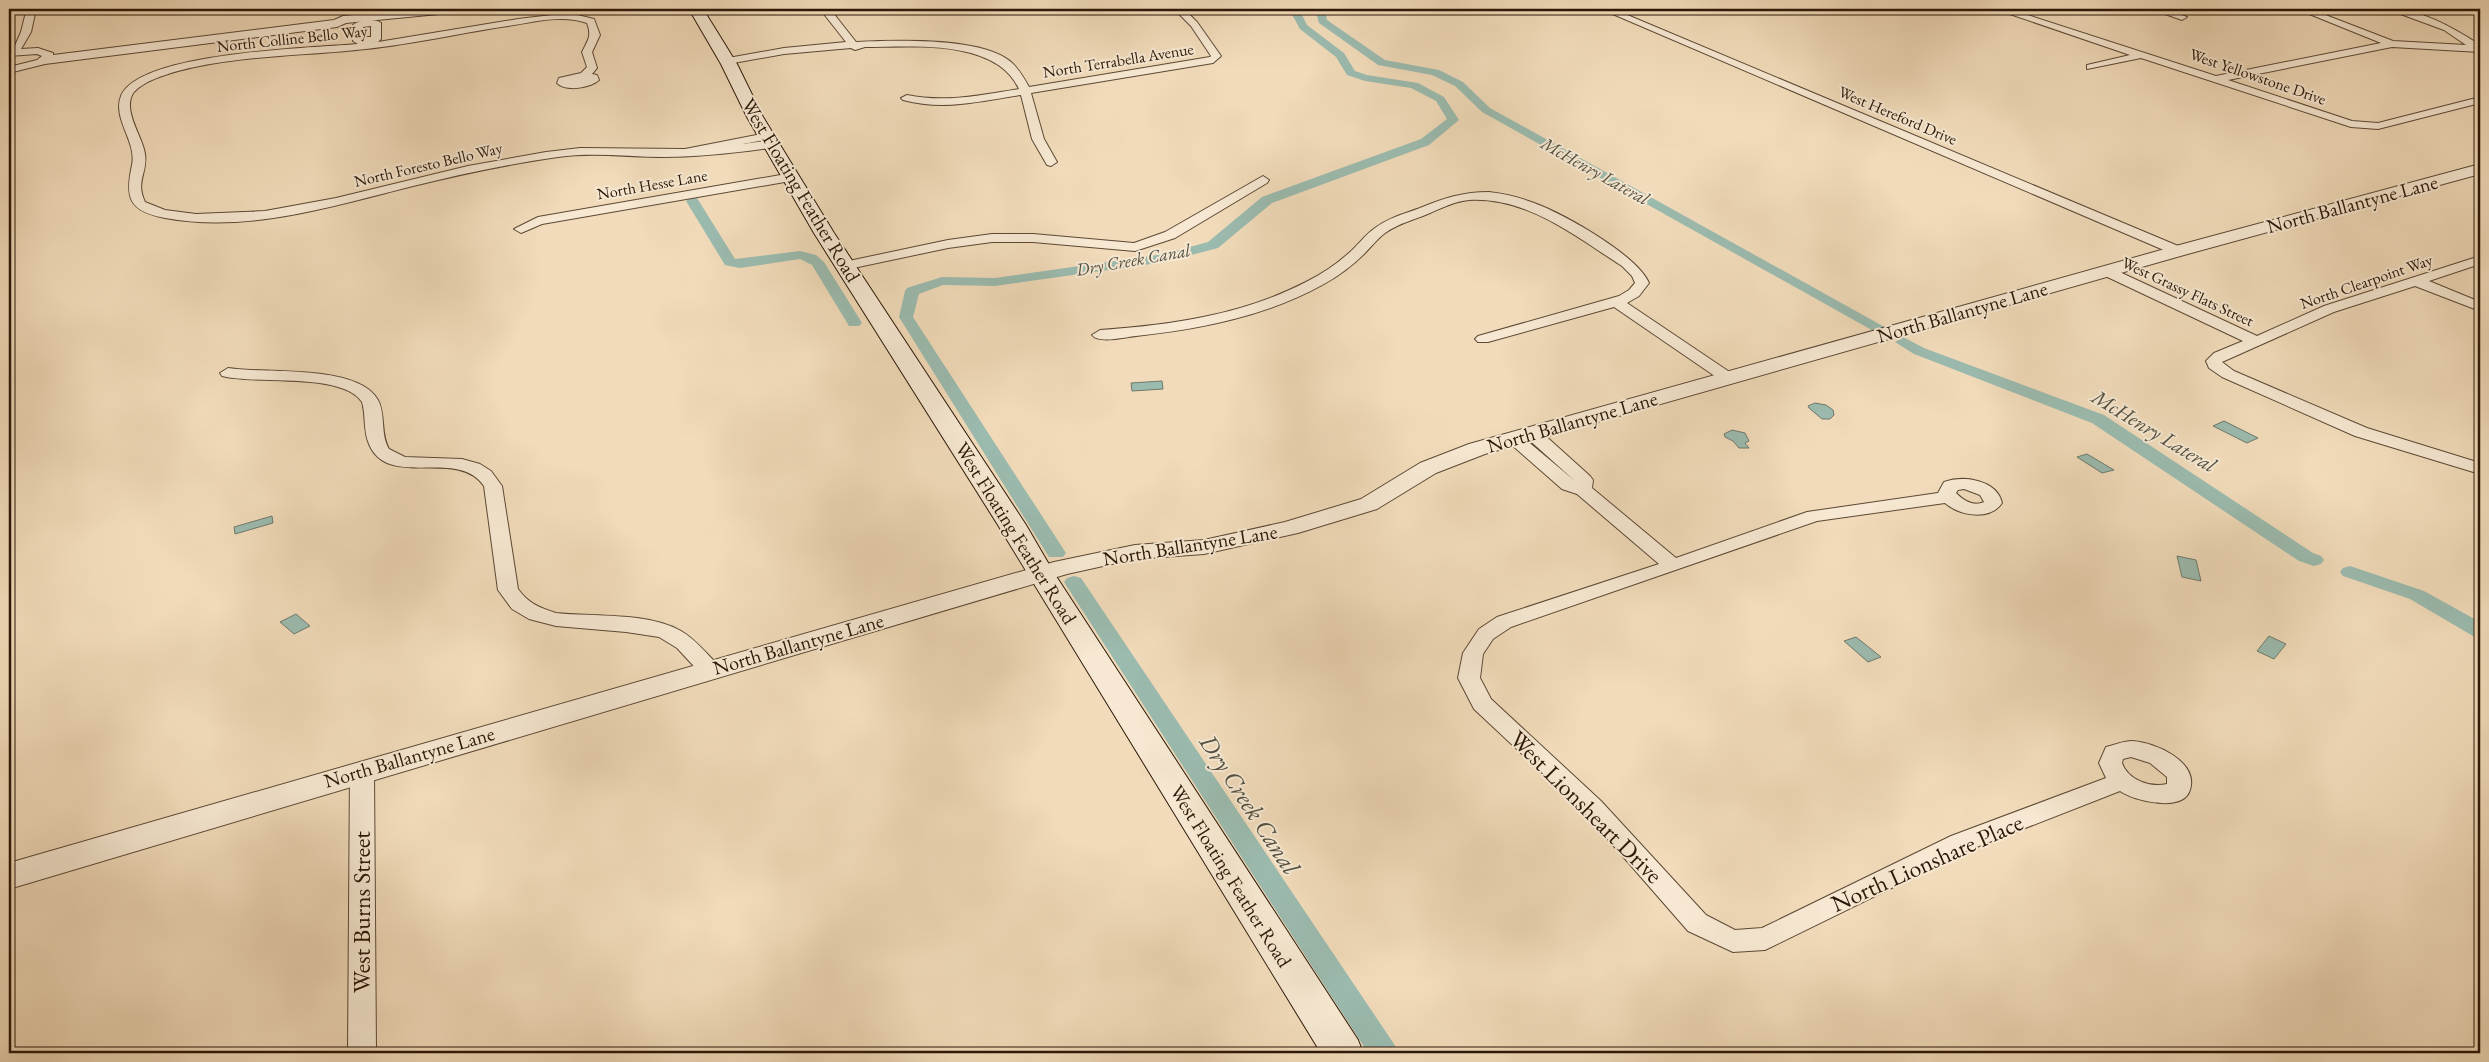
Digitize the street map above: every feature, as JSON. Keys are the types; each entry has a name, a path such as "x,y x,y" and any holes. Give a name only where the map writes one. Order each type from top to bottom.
{"main road":[{"name":"West Floating Feather Road","path":"696,9 730,65 768,140 844,266 1002,508 1040,573 1343,1053"}],"street":[{"path":"9,11 30,9 26,32 15,51"},
{"path":"366,44 358,41 358,25 367,20 389,14 417,9"},
{"path":"389,14 449,9"},
{"path":"825,9 855,47"},
{"name":"North Terrabella Avenue","path":"907,98 931,103 956,102 1213,60 1216,56 1194,24 1179,9"},
{"name":"West Hereford Drive","path":"1606,9 2178,251"},
{"name":"West Yellowstone Drive","path":"2000,9 2080,36 2144,54 2340,121 2362,126 2378,126 2480,100"},
{"path":"2156,9 2182,17"},
{"path":"2302,9 2392,44"},
{"path":"2392,9 2447,28 2480,49"},
{"name":"North Colline Bello Way","path":"156,74 184,66 217,61 366,44 558,17 580,17"},
{"path":"580,17 591,21 596,37 587,52 592,68 585,75"},
{"path":"9,70 47,57 337,23 343,20 367,20"},
{"path":"730,65 785,51 855,47 929,44 967,48 990,54 1006,63 1026,91 1042,152 1051,162"},
{"path":"2219,79 2392,44 2480,49"},
{"path":"807,60 832,55 855,47"},
{"path":"15,51 43,51 47,57"},
{"path":"2091,67 2144,54"},
{"path":"730,65 779,63"},
{"path":"156,74 138,82 129,91 124,101 124,112 131,126 140,155 134,189 140,204 162,214"},
{"name":"North Foresto Bello Way","path":"162,214 220,218 257,215 365,195 466,170 565,153 608,150 687,153 702,151 712,146 768,140"},
{"name":"North Ballantyne Lane","path":"9,876 1040,573 1111,556 1204,546 1290,528 1369,504 1428,468 1462,454 2113,269 2480,170"},
{"name":"North Hesse Lane","path":"521,230 538,221 792,177"},
{"path":"844,266 948,244 992,238 1033,238 1135,247 1170,235 1263,180"},
{"path":"1100,336 1178,327 1263,305 1304,288 1331,274 1357,254 1385,227 1447,201 1465,196 1485,195 1510,198 1537,208 1627,263 1638,274 1642,283 1639,290 1630,297 1616,302 1483,338"},
{"name":"North Clearpoint Way","path":"2480,260 2329,309 2220,356 2214,361 2215,365 2228,374 2340,424 2480,469"},
{"name":"West Grassy Flats Street","path":"2113,269 2262,339"},
{"path":"2416,281 2480,307"},
{"path":"1616,302 1728,378"},
{"path":"228,373 340,382 364,392 371,400 374,409 375,443 380,452 394,459 414,463 460,464 479,469 488,476 493,486 508,590 514,602 530,613 556,619 641,626 666,632 683,642 710,670"},
{"path":"1524,436 1584,480 1583,490 1673,566 1814,516 1949,497"},
{"name":"West Lionsheart Drive","path":"1673,566 1504,622 1486,634 1473,653 1469,678 1482,704 1593,807 1697,923 1733,941"},
{"name":"West Burns Street","path":"362,771 362,1053"},
{"name":"North Lionshare Place","path":"1733,941 1765,939 1960,843 2123,781"}],"shaded area":[{"path":"1162,381 1163,389 1132,391 1131,383"},
{"path":"1815,403 1826,405 1833,410 1834,415 1830,419 1822,419 1808,406"},
{"path":"2224,421 2258,438 2247,443 2213,426"},
{"path":"1732,430 1745,433 1749,441 1745,443 1749,448 1739,448 1733,441 1725,437 1724,434"},
{"path":"2087,454 2114,470 2102,473 2077,457"},
{"path":"272,516 273,523 235,534 234,527"},
{"path":"2177,556 2196,560 2201,581 2182,577"},
{"path":"296,614 310,626 294,634 280,622"},
{"path":"2269,636 2286,644 2274,659 2257,651"},
{"path":"1856,637 1881,657 1868,662 1844,641"}],"waterway":[{"name":"Dry Creek Canal","path":"1056,553 906,317 912,291 942,281 995,282 1165,258 1213,245 1267,200 1425,142 1453,120 1440,99 1414,85 1365,78 1351,73 1340,55 1303,27 1294,9"},
{"name":"McHenry Lateral","path":"1320,9 1322,21 1382,63 1435,72 1459,84 1486,110 1882,330"},
{"path":"692,201 730,262 740,264 800,255 817,262 854,323"},
{"name":"McHenry Lateral","path":"1903,342 1919,351 2098,419 2306,557 2314,560"},
{"name":"McHenry Lateral","path":"2350,572 2417,595 2480,631"},
{"name":"Dry Creek Canal","path":"1074,582 1384,1053"}]}
